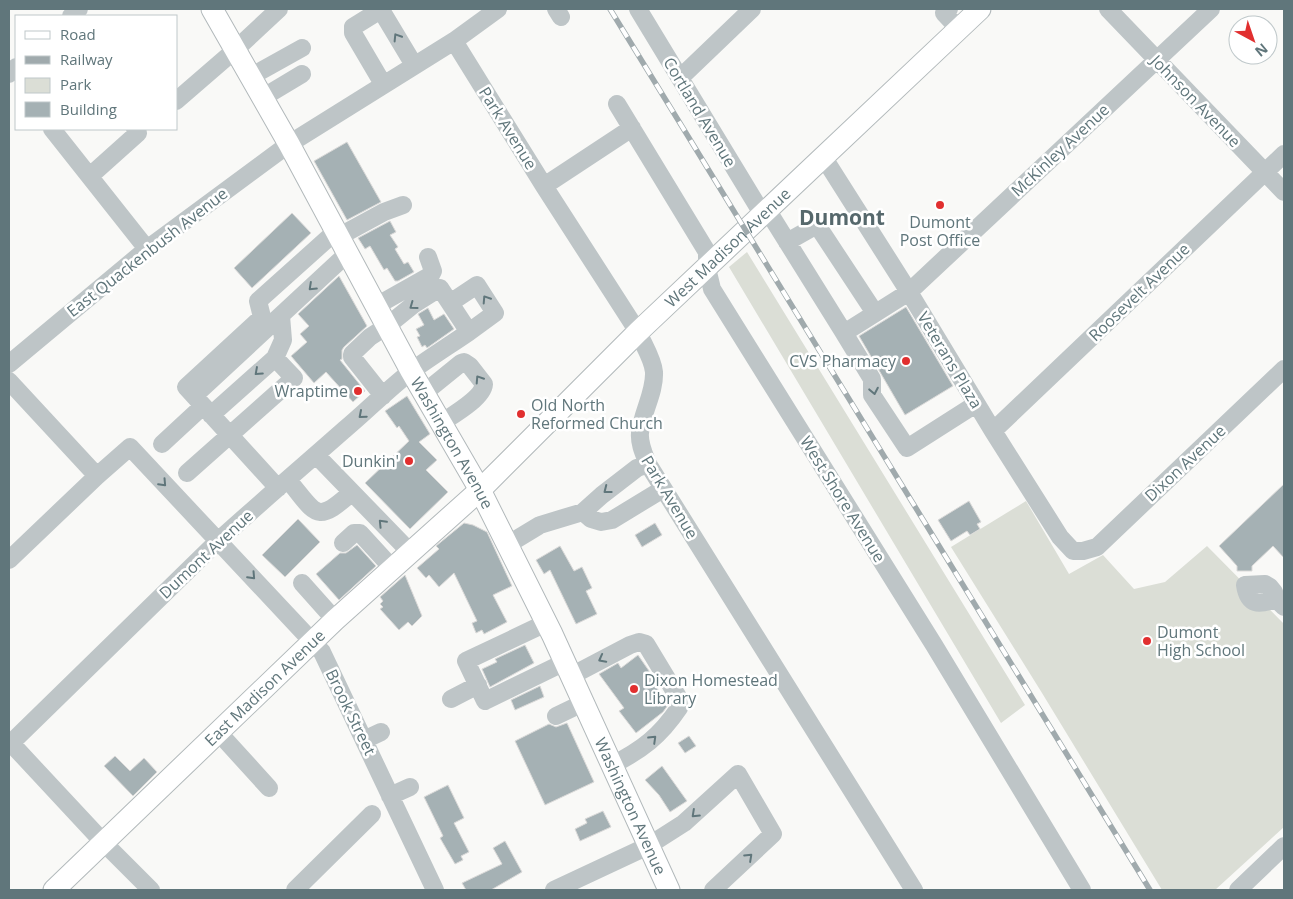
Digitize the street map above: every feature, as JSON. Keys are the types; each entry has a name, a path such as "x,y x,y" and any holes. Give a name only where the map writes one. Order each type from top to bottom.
{"main road":[{"name":"West Madison Avenue","path":"480,490 638,332 707,268 744,230 766,213 980,9"},
{"name":"Washington Avenue","path":"217,11 235,50 289,144 412,371 480,490 568,669 669,890"},
{"name":"East Madison Avenue","path":"54,890 335,620 480,490"}],"street":[{"path":"178,99 279,9"},
{"path":"383,84 352,33 353,27 382,9 414,65"},
{"name":"East Quackenbush Avenue","path":"9,364 147,249 289,144 454,40 498,9"},
{"name":"Cortland Avenue","path":"638,9 680,78 844,333 872,379 872,394 907,448 976,404"},
{"path":"680,78 752,9"},
{"path":"949,9 944,13 959,29"},
{"name":"Johnson Avenue","path":"1108,9 1284,192"},
{"name":"McKinley Avenue","path":"844,333 909,292 1211,9"},
{"name":"Park Avenue","path":"454,40 544,186 638,332 654,370 654,384 644,414 640,434 641,448 648,464 914,890"},
{"path":"250,77 302,48"},
{"path":"262,98 302,74"},
{"name":"West Shore Avenue","path":"617,104 706,252 707,268 712,289 934,644 1082,890"},
{"path":"544,186 632,128"},
{"path":"53,130 147,249"},
{"path":"90,176 138,133 136,130"},
{"name":"Roosevelt Avenue","path":"993,431 1284,154"},
{"name":"Veterans Plaza","path":"824,158 1060,537 1073,551 1083,551"},
{"path":"199,401 209,365 262,317 258,301 340,241 384,212 403,205"},
{"path":"787,242 817,224 875,313"},
{"path":"162,444 199,401 281,316 340,241"},
{"path":"376,306 431,275 433,271 428,257"},
{"name":"Dumont Avenue","path":"9,743 218,541 412,371 495,313 477,285 450,303"},
{"path":"383,396 351,356 370,337 413,305 440,288 469,332"},
{"path":"199,401 275,358 284,340 281,316"},
{"path":"187,473 294,378 275,358"},
{"path":"424,392 464,362 470,366 484,384 484,389 478,397 442,423"},
{"name":"Dixon Avenue","path":"1083,551 1096,546 1284,369"},
{"path":"9,381 96,476 9,560"},
{"path":"199,401 230,434 314,511 326,513 335,508 352,492"},
{"name":"Brook Street","path":"96,476 130,447 322,652 364,740 385,765 390,796 435,890"},
{"path":"316,455 411,553"},
{"path":"507,545 540,525 583,512 637,468 648,464"},
{"path":"583,512 591,519 601,522 612,520 663,489"},
{"path":"343,543 354,532 360,533 393,569"},
{"path":"302,583 335,620"},
{"path":"546,623 466,662 485,701 630,645 639,642 646,644 678,698 680,708 650,742 636,753 612,765"},
{"path":"451,699 478,685"},
{"path":"556,716 583,703"},
{"path":"364,740 381,732"},
{"path":"219,733 269,788"},
{"path":"9,743 151,890"},
{"path":"554,890 648,846 684,823 738,774 773,834 713,890"},
{"path":"390,796 410,787"},
{"path":"295,890 372,814"},
{"path":"1243,888 1284,846"}],"green space":[{"path":"747,252 1025,705 1001,723 729,267"},
{"name":"Dumont High School","path":"1026,501 1069,574 1103,555 1134,589 1165,582 1207,546 1284,624 1284,827 1215,890 1162,890 951,547"}],"building":[{"path":"347,142 381,202 347,220 314,161"},
{"path":"292,213 311,233 252,288 234,268"},
{"path":"390,221 396,232 390,235 398,247 395,249 404,264 408,262 414,272 398,281 395,281 387,268 384,270 370,246 365,249 358,238"},
{"path":"339,276 367,326 344,347 342,359 340,360 365,391 353,402 326,372 314,383 291,356 307,342 300,334 309,326 298,314"},
{"name":"CVS Pharmacy","path":"906,307 953,386 905,415 859,336"},
{"path":"428,308 434,320 444,314 454,329 427,348 425,345 422,347 417,337 420,336 416,329 424,325 418,314"},
{"path":"407,396 430,434 419,442 437,460 426,470 448,492 410,529 365,483 409,441 399,426 397,428 385,411"},
{"path":"1284,484 1284,558 1273,546 1252,566 1252,571 1237,571 1237,566 1219,546"},
{"path":"969,501 981,522 977,524 980,529 970,535 967,531 951,541 938,520"},
{"path":"298,519 320,542 285,577 262,555"},
{"path":"464,523 487,532 512,586 493,595 507,622 484,634 482,630 476,633 472,623 477,621 454,573 439,587 429,575 426,578 417,568 439,549 436,546"},
{"path":"655,523 662,535 642,547 635,535"},
{"path":"357,545 376,566 339,600 316,574 340,553 346,553"},
{"path":"560,546 574,571 582,567 592,588 586,591 597,614 576,624 550,570 544,574 536,560"},
{"path":"405,575 422,616 412,626 408,622 399,630 380,609 383,607 380,604 383,601 380,597"},
{"path":"525,645 534,663 490,687 482,669 497,662 495,659"},
{"name":"Dixon Homestead Library","path":"638,655 654,678 651,680 668,702 668,705 663,712 636,733 619,711 624,708 599,674 618,663 621,668"},
{"path":"540,686 544,697 515,710 511,700"},
{"path":"567,723 594,782 545,805 515,741 549,724 556,727"},
{"path":"689,736 696,746 685,753 678,743"},
{"path":"115,756 130,771 144,758 157,772 133,796 104,766"},
{"path":"662,766 687,801 670,812 659,795 645,780"},
{"path":"448,785 464,818 454,823 469,852 461,856 463,860 455,864 440,838 443,836 424,797"},
{"path":"603,811 611,827 580,841 575,829 587,823 585,819"},
{"path":"505,841 522,872 491,890 466,890 462,883 502,864 493,848"}],"railway":[{"path":"610,9 1150,890"}],"place":[{"name":"Dumont Post Office","path":"940,205"},
{"name":"CVS Pharmacy","path":"906,361"},
{"name":"Wraptime","path":"358,391"},
{"name":"Old North Reformed Church","path":"521,414"},
{"name":"Dunkin'","path":"409,461"},
{"name":"Dumont High School","path":"1147,641"},
{"name":"Dixon Homestead Library","path":"634,689"}],"district":[{"name":"Dumont","path":"842,217"}]}
